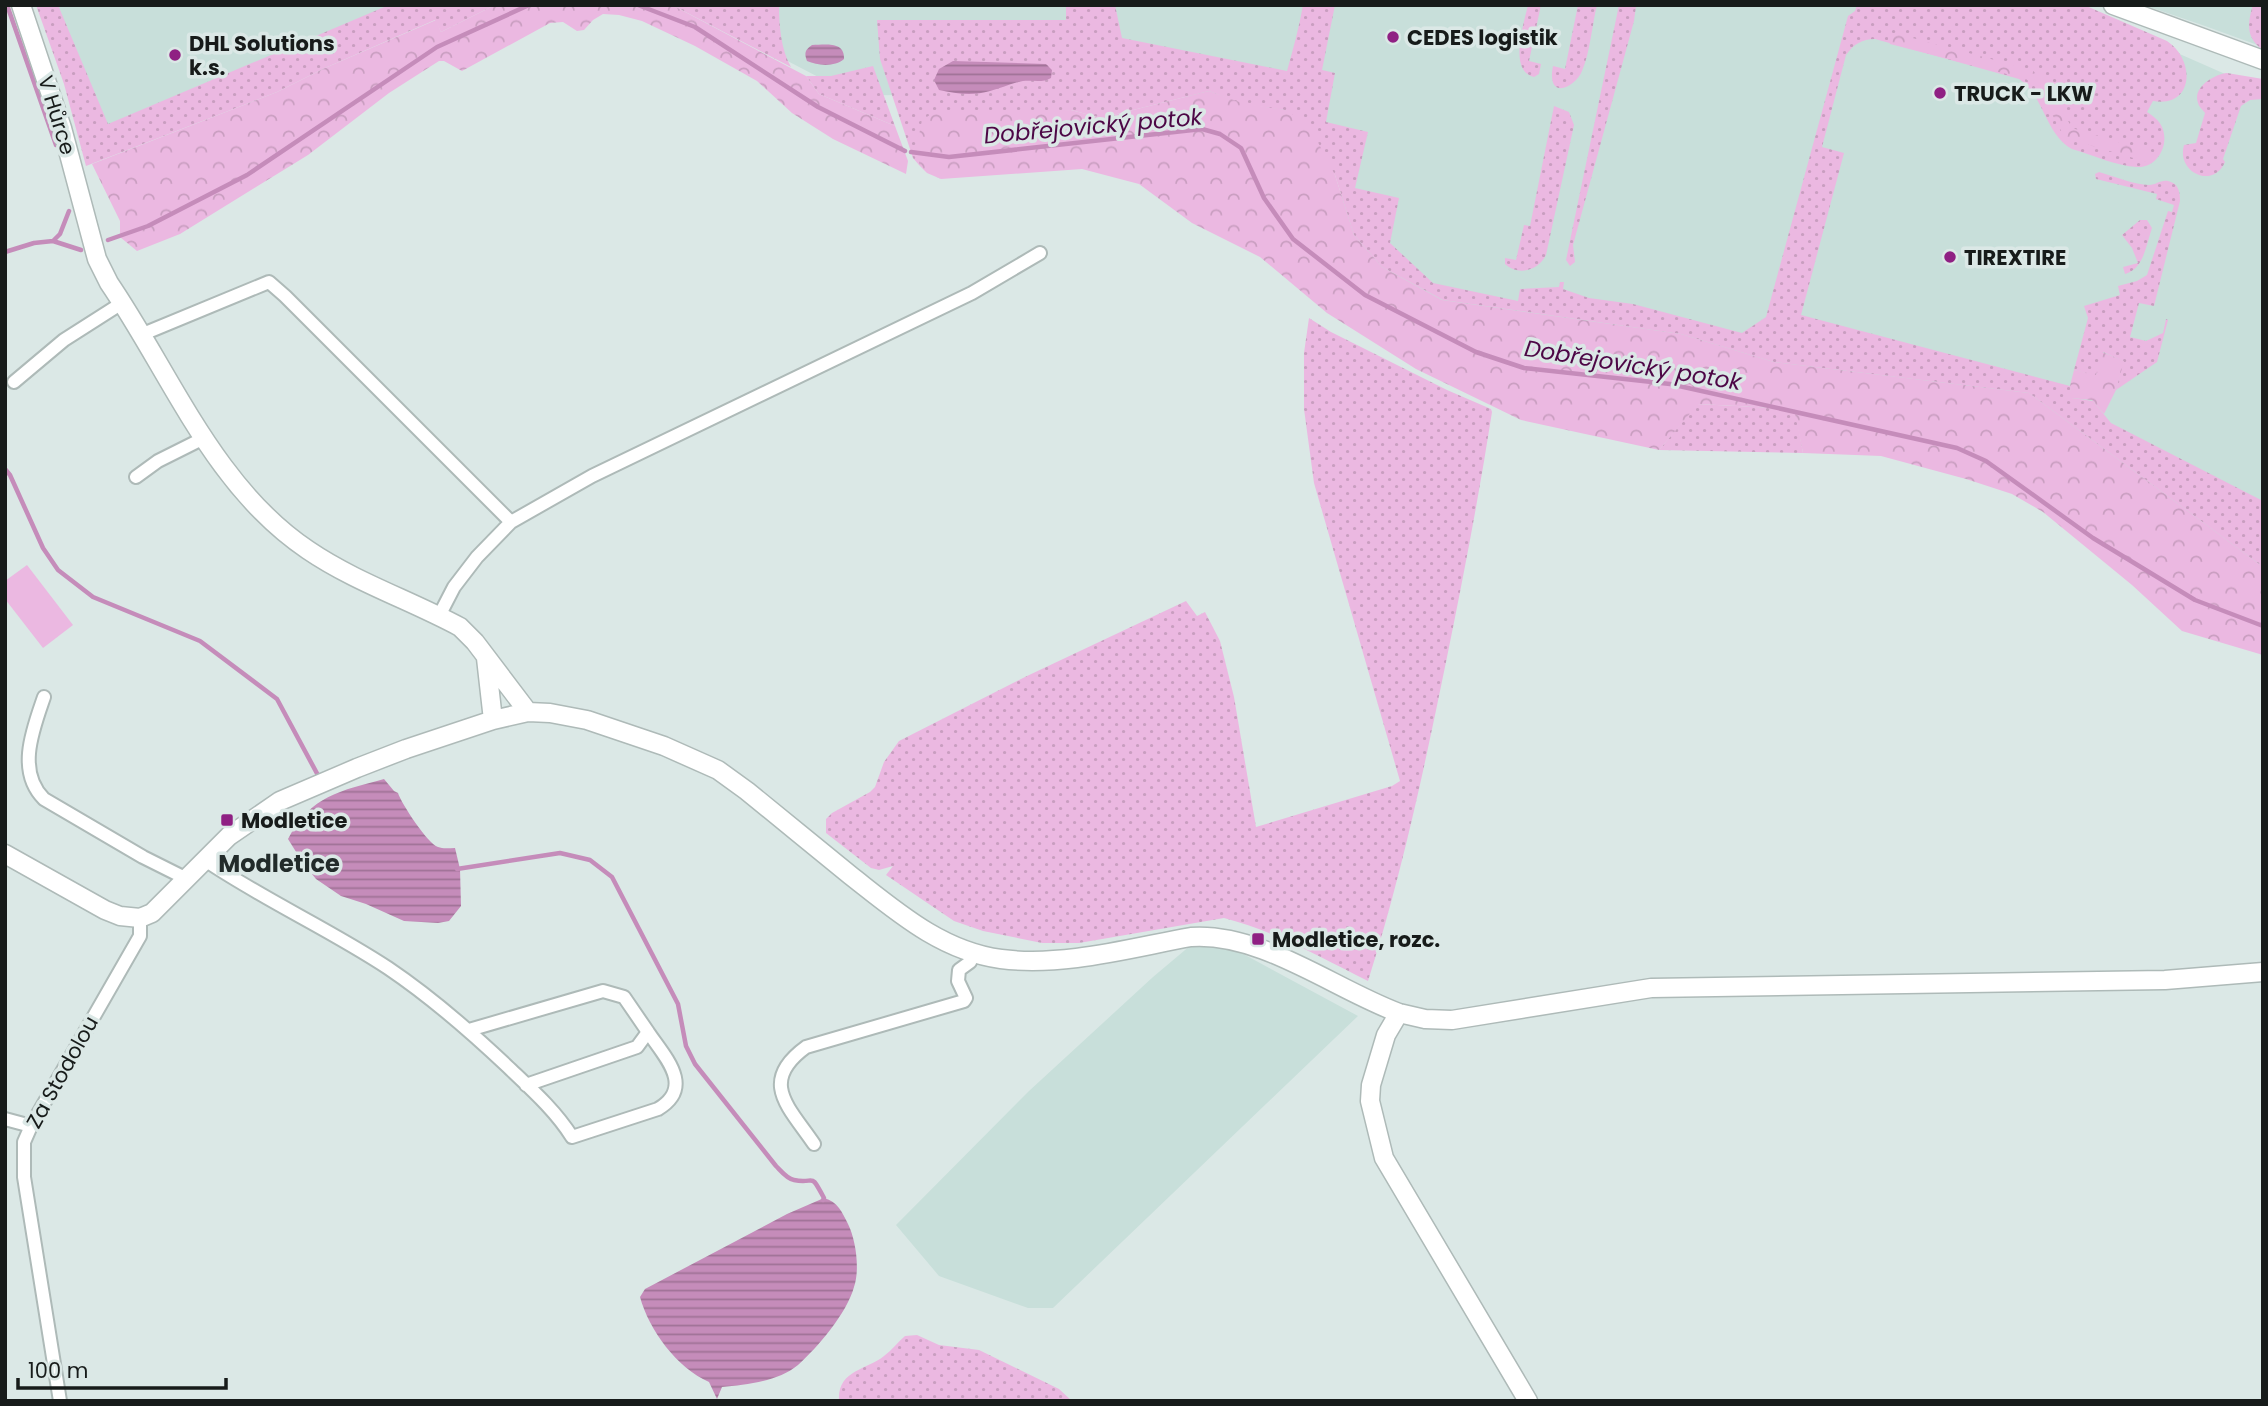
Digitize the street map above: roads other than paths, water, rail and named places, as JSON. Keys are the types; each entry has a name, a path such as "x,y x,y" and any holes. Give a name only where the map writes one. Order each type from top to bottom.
{"street":[{"name":"V Hůrce","path":"21,5 62,128 97,259 204,438 242,491 272,522 298,543 343,571 460,628 475,642 528,712"},
{"path":"2113,5 2263,60"},
{"path":"439,616 454,587 477,556 511,522 592,476 972,293 1040,253"},
{"path":"143,334 269,282 511,522"},
{"path":"14,382 64,340 122,303"},
{"path":"136,477 158,461 204,438"},
{"path":"486,658 493,720"},
{"path":"44,697 29,739 32,779 38,793 143,857 185,878"},
{"path":"5,854 105,910 120,916 140,918 161,906 185,878 229,836 280,801 406,749 493,720 528,712 550,713 587,720 719,770 914,925 974,953 1004,960 1072,958 1191,937 1227,938 1245,942 1399,1013 1425,1019 1452,1020 1651,988 2165,980 2263,972"},
{"path":"205,860 247,888 390,969 469,1030 564,1124 572,1137 658,1109 669,1103 675,1093 676,1081 671,1068 624,997 603,991 469,1030"},
{"name":"Za Stodolou","path":"60,1401 24,1177 23,1142 140,936 140,918"},
{"path":"814,1144 786,1103 781,1090 780,1078 785,1066 806,1047 964,1001 966,998 958,981 959,970 970,962 974,953"},
{"path":"1399,1013 1386,1035 1371,1085 1370,1101 1384,1158 1528,1401"},
{"path":"526,1085 637,1047 648,1032"},
{"path":"5,1119 30,1126"}],"waterway":[{"path":"7,5 56,145"},
{"name":"Dobřejovický potok","path":"108,240 148,226 247,175 437,47 529,5"},
{"name":"Dobřejovický potok","path":"638,5 695,27 818,107 905,151"},
{"name":"Dobřejovický potok","path":"911,152 949,157 1202,129 1220,134 1241,148 1264,198 1293,239 1365,295 1476,352 1524,368 1670,384 1957,448 1986,461 2093,538 2195,600 2263,626"},
{"path":"53,241 60,234 69,211"},
{"name":"Dobřejovický potok","path":"5,252 34,243 53,241 81,250"},
{"path":"5,469 43,548 58,570 93,597 200,641 277,699 320,779"},
{"path":"457,869 560,853 590,860 612,877 678,1004 686,1046 695,1064 784,1175 791,1179 814,1181 823,1200"}],"place":[{"name":"CEDES logistik","path":"1393,37"},
{"name":"DHL Solutions k.s.","path":"175,55"},
{"name":"TRUCK - LKW","path":"1940,93"},
{"name":"TIREXTIRE","path":"1950,257"},
{"name":"Modletice","path":"227,820"},
{"name":"Modletice, rozc.","path":"1258,939"}],"district":[{"name":"Modletice","path":"279,863"}]}
